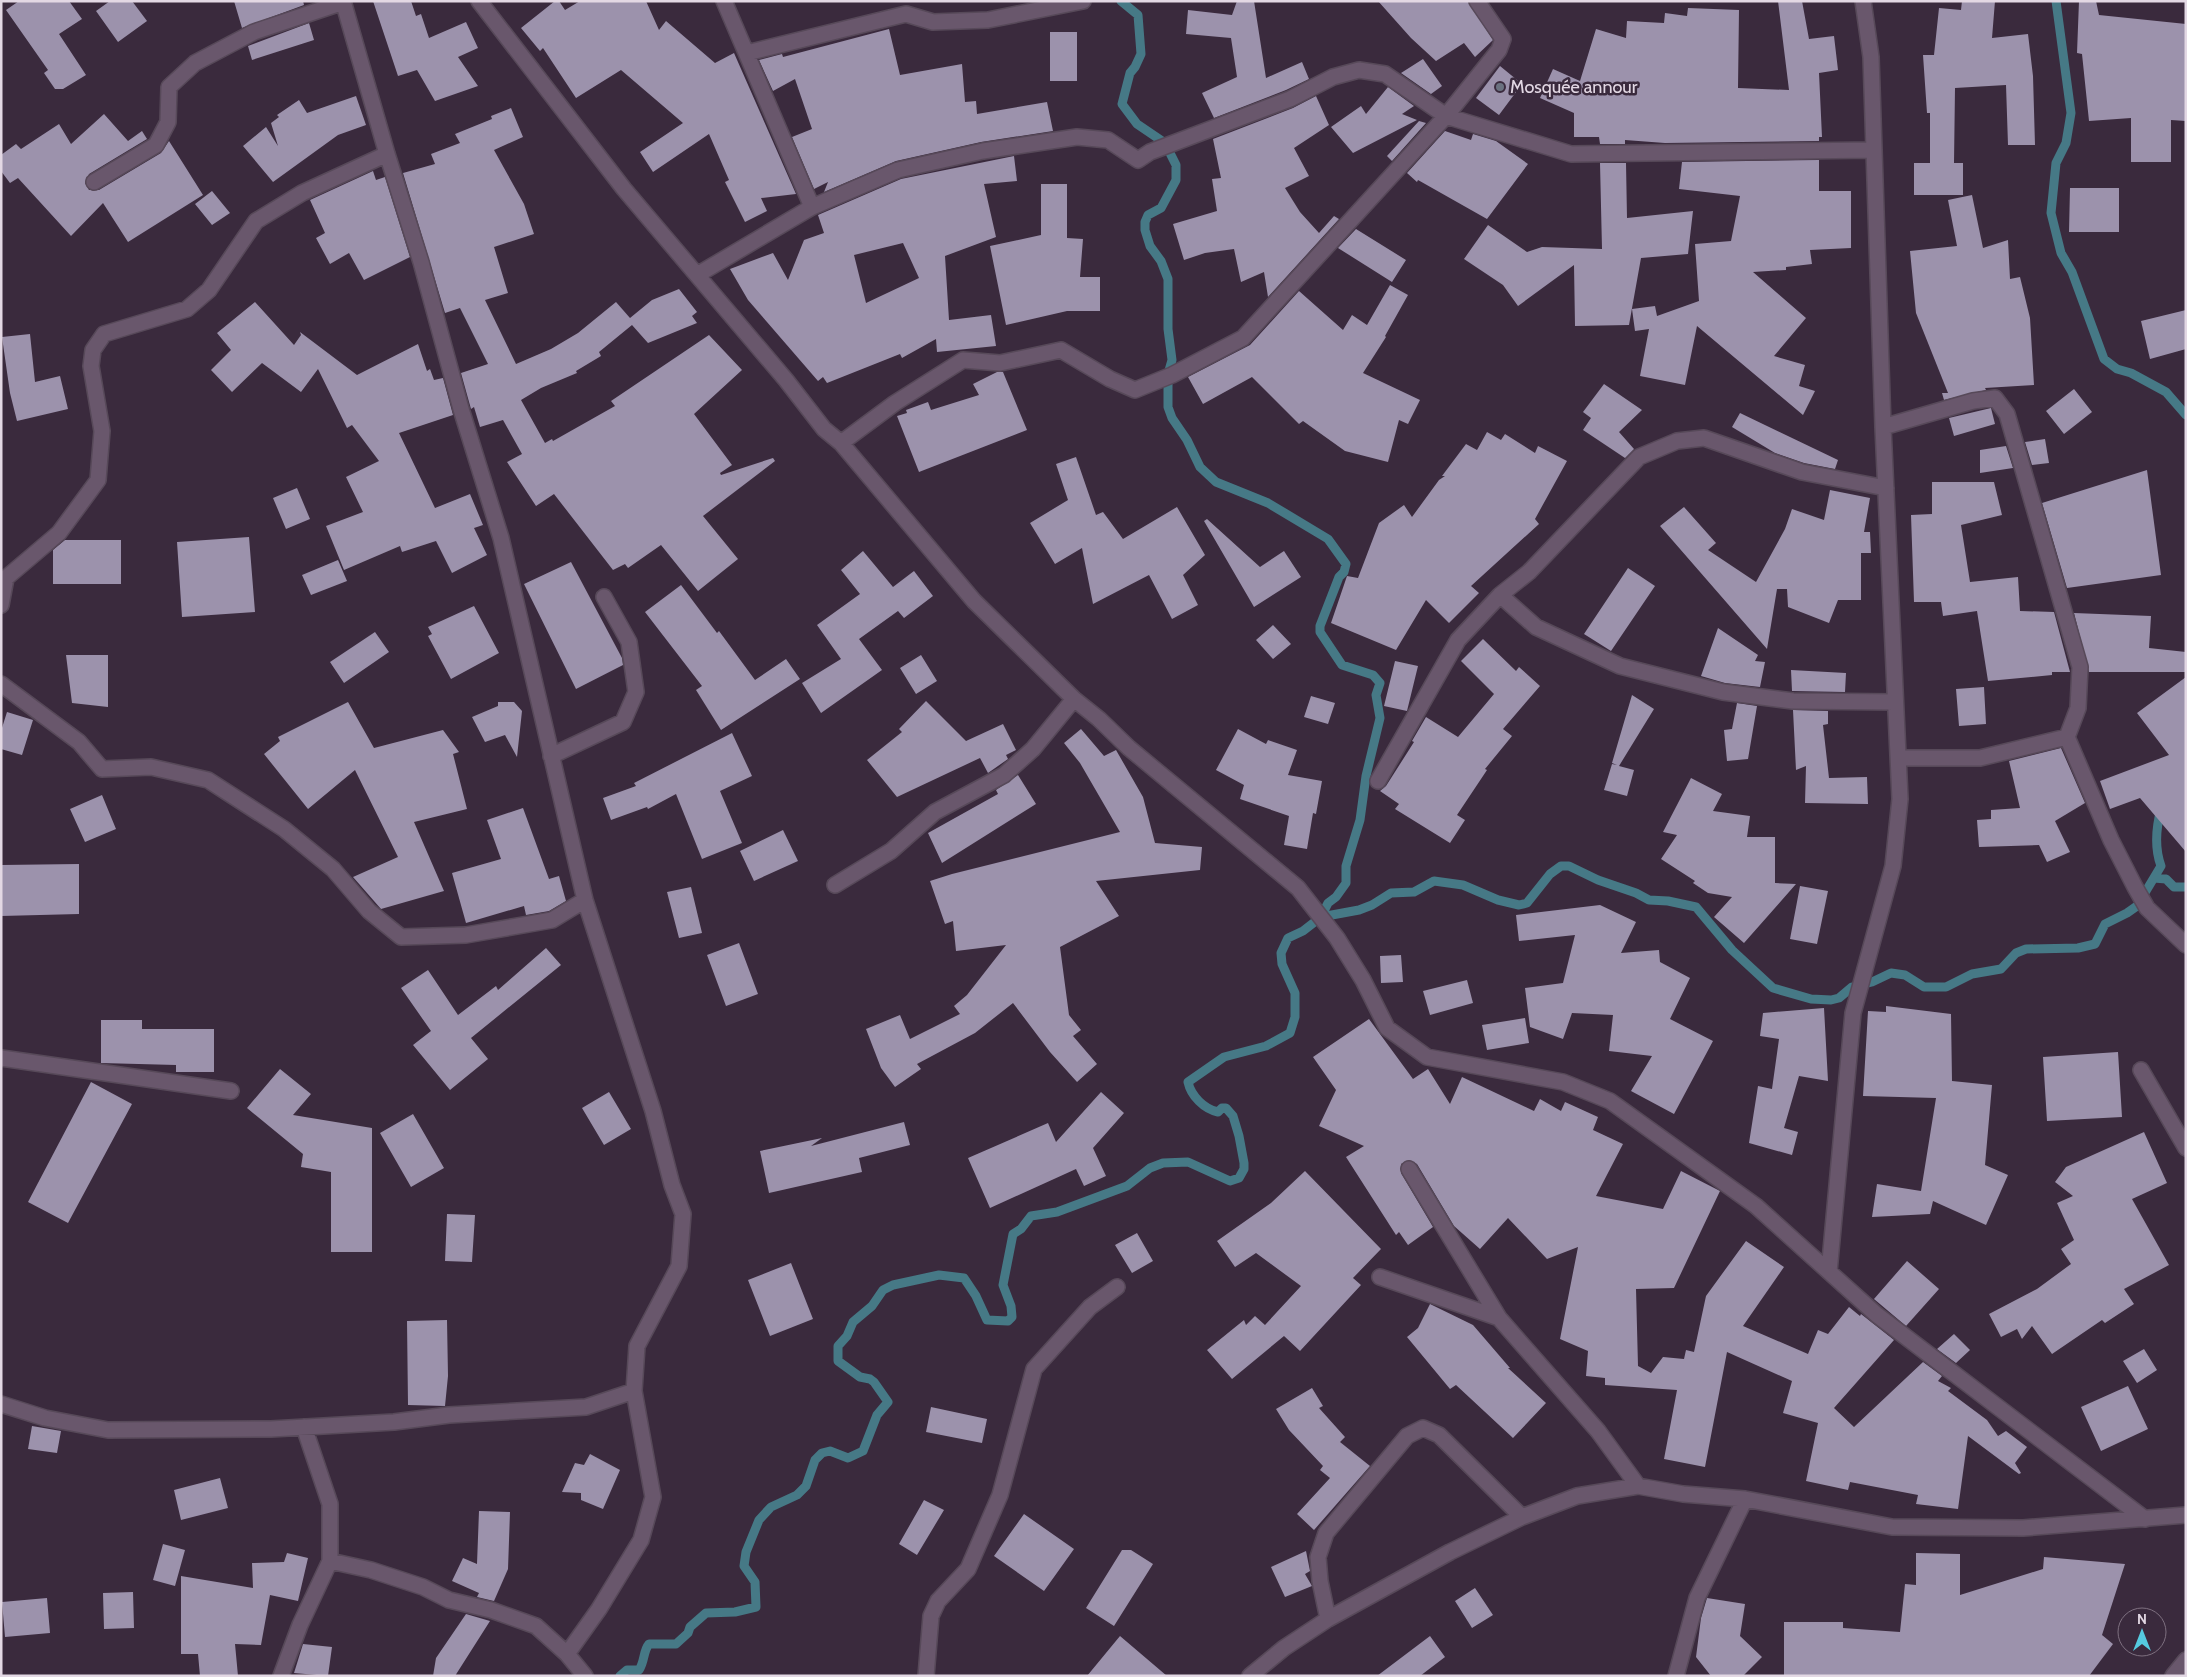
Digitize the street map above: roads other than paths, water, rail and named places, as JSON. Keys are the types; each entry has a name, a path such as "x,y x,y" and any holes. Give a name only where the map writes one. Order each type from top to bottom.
{"street":[{"path":"479,1 624,189 786,380 824,429 841,443 974,601 1074,699 1099,719 1129,748 1298,888 1337,938 1363,980 1387,1028 1427,1057 1564,1082 1610,1101 1756,1206 1877,1315 2145,1519"},
{"path":"724,1 812,207"},
{"path":"747,53 906,14 933,22 988,20 1083,1"},
{"path":"841,443 895,403 963,360 1000,363 1061,350 1110,379 1135,390 1172,375 1243,338 1446,116 1499,50 1503,39 1477,1"},
{"path":"1829,1272 1852,1013 1893,866 1900,799 1900,758 1895,702 1872,150 1871,57 1862,1"},
{"path":"94,182 156,145 168,122 169,87 195,63 254,32 344,2 387,154 421,262 461,409 501,538 585,900 653,1110 672,1185 683,1214 679,1266 637,1346 634,1391 653,1498 640,1540 599,1609 567,1654"},
{"path":"697,275 812,207 898,170 983,151 1077,136 1108,140 1138,160 1150,152 1290,99 1333,77 1359,70 1385,74 1446,116 1571,154 1872,150"},
{"path":"1,605 6,578 59,533 98,480 102,431 90,366 93,350 104,334 187,309 209,290 256,222 302,193 387,154"},
{"path":"1883,426 1973,400 1995,398 2007,414 2080,667 2078,708 2067,737 2111,840 2147,908 2186,945"},
{"path":"1378,781 1458,640 1500,596 1529,572 1639,457 1677,441 1704,438 1802,472 1886,488"},
{"path":"1500,596 1536,626 1620,666 1723,692 1793,701 1895,702"},
{"path":"551,756 623,722 636,692 629,642 604,597"},
{"path":"1,684 79,742 102,768 151,767 208,780 284,829 326,863 368,911 400,937 466,935 552,920 585,900"},
{"path":"835,885 891,851 935,812 1004,774 1033,749 1074,699"},
{"path":"1900,758 1980,758 2067,737"},
{"path":"1,1058 231,1092"},
{"path":"2141,1070 2186,1148"},
{"path":"1409,1169 1499,1318 1598,1431 1638,1486"},
{"path":"1380,1277 1499,1318"},
{"path":"926,1676 931,1616 938,1601 968,1569 1000,1495 1034,1369 1090,1307 1117,1287"},
{"path":"1,1404 45,1418 108,1430 304,1427 394,1422 533,1408 586,1406 634,1391"},
{"path":"281,1676 300,1625 330,1561 330,1504 304,1427"},
{"path":"1328,1619 1320,1582 1318,1557 1326,1533 1407,1436 1423,1428 1439,1435 1522,1516"},
{"path":"1250,1676 1284,1648 1328,1619 1450,1552 1522,1516 1577,1496 1638,1486 1684,1494 1745,1499 1892,1527 2023,1528 2186,1515"},
{"path":"1676,1676 1697,1598 1745,1499"},
{"path":"330,1561 371,1570 423,1587 449,1600 491,1610 536,1626 567,1654 585,1676"},
{"path":"2174,1676 2186,1660"}],"waterway":[{"path":"620,1676 627,1670 639,1670 649,1644 676,1644 688,1633 690,1627 706,1613 735,1612 756,1607 755,1582 744,1566 746,1552 759,1520 771,1507 797,1495 806,1486 815,1460 822,1453 830,1451 848,1458 863,1451 877,1415 888,1402 874,1382 860,1377 838,1361 838,1346 847,1336 853,1322 872,1306 883,1290 893,1285 939,1275 964,1278 976,1296 987,1320 1008,1321 1012,1317 1011,1306 1003,1285 1013,1234 1021,1229 1031,1216 1057,1212 1127,1186 1150,1168 1163,1163 1188,1162 1230,1181 1239,1178 1244,1169 1244,1163 1233,1116 1226,1108 1222,1108 1218,1112 1203,1105 1195,1097 1188,1082 1224,1057 1266,1046 1290,1033 1295,1017 1295,993 1282,964 1281,953 1288,938 1303,931 1321,917 1328,903 1336,897 1346,883 1346,866 1360,820 1366,776 1380,718 1376,695 1380,683 1373,675 1342,665 1320,632 1320,626 1346,564 1328,539 1268,503 1216,482 1200,467 1187,440 1172,418 1168,407 1168,374 1172,360 1168,329 1168,279 1161,261 1150,246 1145,230 1145,222 1148,215 1161,208 1176,180 1176,165 1165,143 1137,124 1122,104 1130,73 1141,54 1138,15 1121,1"},
{"path":"2056,1 2071,113 2066,143 2056,163 2051,213 2061,253 2072,272 2104,359 2117,369 2131,373 2166,392 2186,415"},
{"path":"1321,917 1359,910 1372,905 1391,893 1414,892 1434,881 1463,885 1498,900 1519,905 1527,903 1550,874 1561,866 1569,866 1598,880 1636,893 1649,900 1668,901 1696,907 1732,950 1773,988 1811,999 1831,1000 1839,998 1852,987 1872,982 1891,973 1905,975 1924,987 1946,987 1972,974 2001,969 2016,953 2026,949 2078,948 2095,944 2105,924 2137,906 2161,866 2156,838 2161,809"},
{"path":"2154,878 2166,879 2174,887 2186,887"}],"place":[{"name":"Mosquée annour","path":"1500,87"}]}
